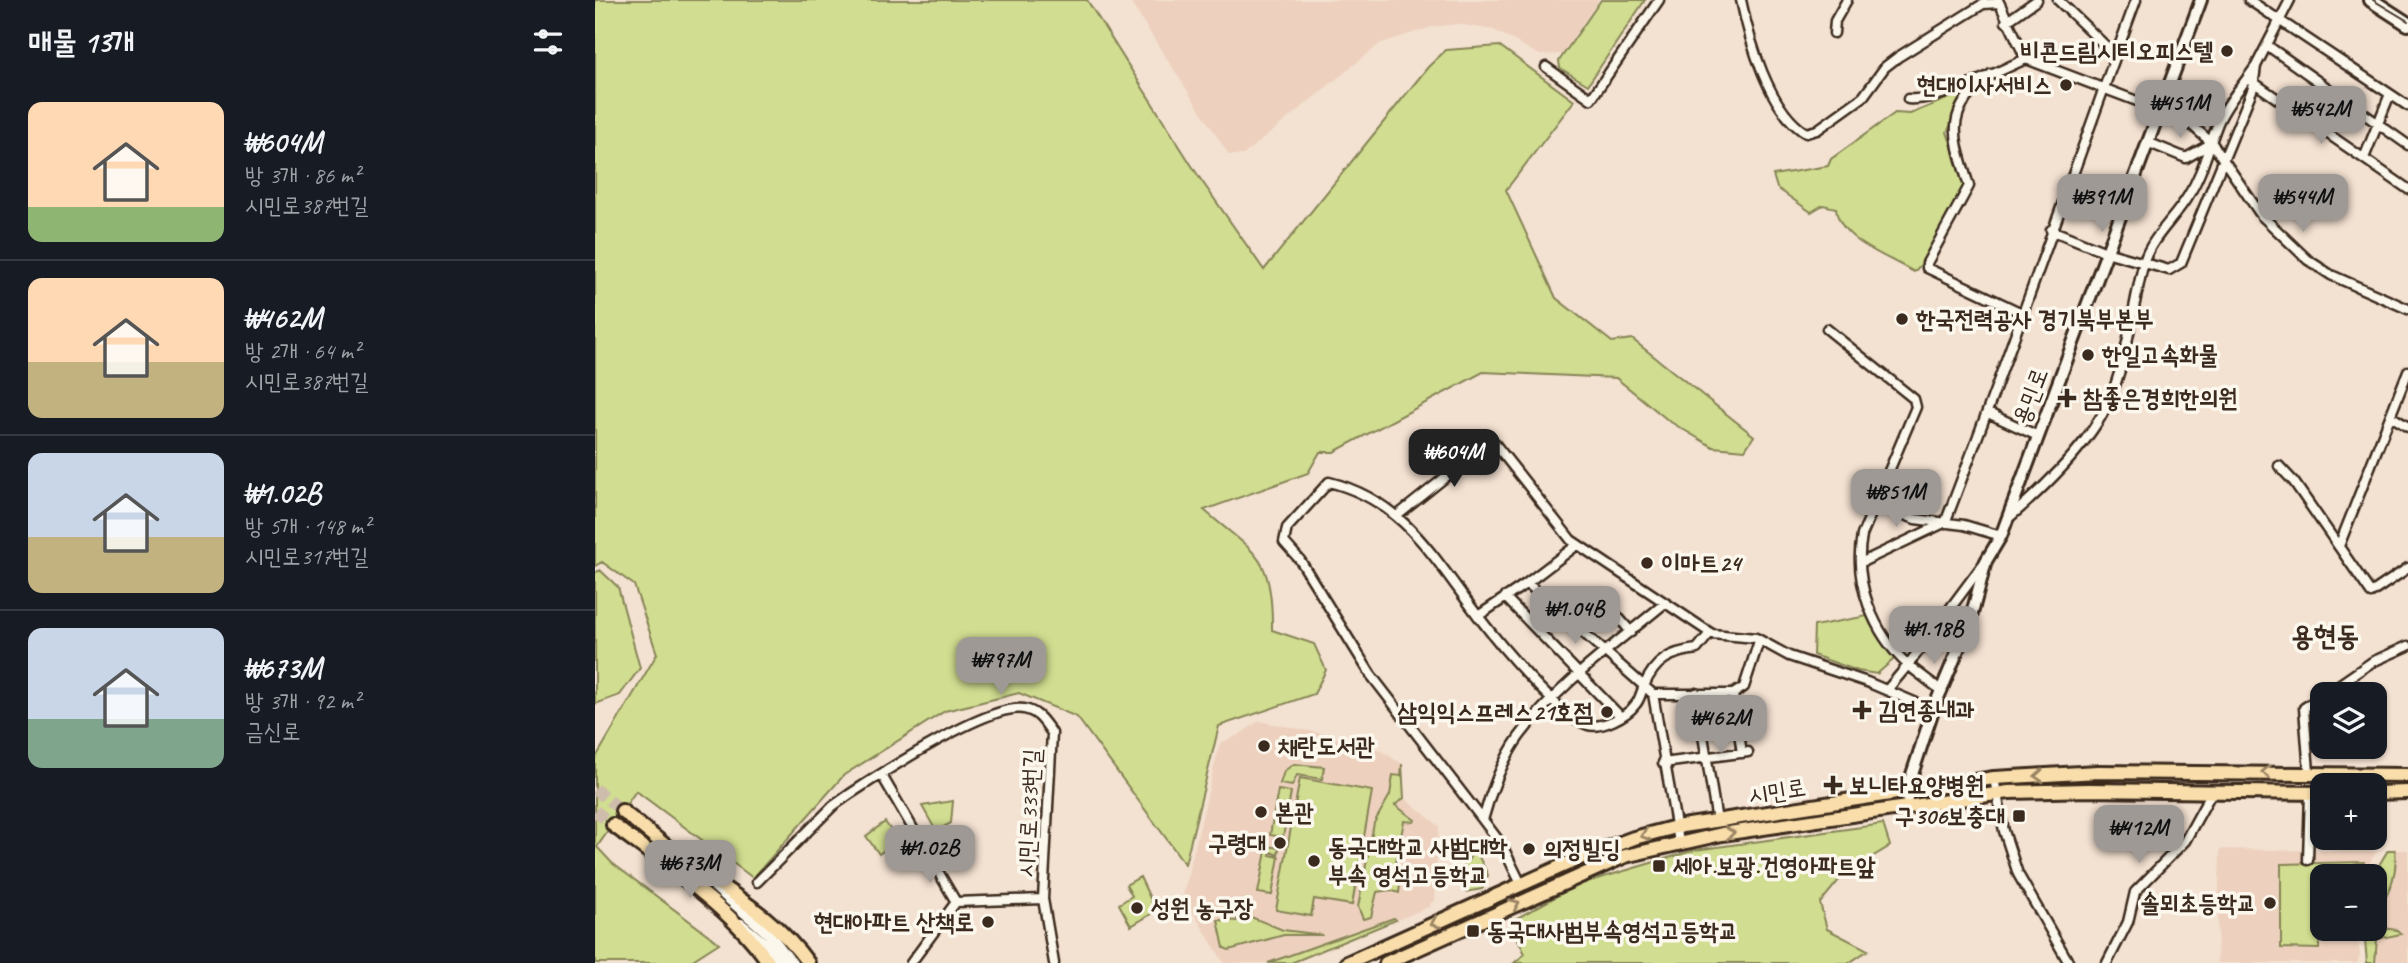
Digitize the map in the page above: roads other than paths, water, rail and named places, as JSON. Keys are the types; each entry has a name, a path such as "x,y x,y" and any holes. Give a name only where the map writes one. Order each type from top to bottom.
{"main road":[{"path":"2371,0 2408,24"},
{"name":"시민로","path":"1347,963 1605,848 1676,827 1994,778 2098,772 2408,775"},
{"name":"시민로","path":"1386,963 1625,856 1679,842 1997,794 2089,790 2310,793"},
{"path":"2387,793 2408,792"},
{"path":"622,811 762,915 789,940 807,963"},
{"path":"613,825 721,912 753,942 778,959"}],"street":[{"path":"1546,67 1591,99 1659,0"},
{"path":"1741,0 1749,39 1769,82 1787,114 1806,132 1817,130 1863,97 1885,67 1898,57 1983,4 1998,1 2026,60 2101,90 2160,104 2212,143 2261,215 2308,260 2331,275 2408,309"},
{"path":"1834,33 1835,21 1847,0"},
{"path":"2006,22 2037,0"},
{"path":"2058,0 2116,56"},
{"path":"1860,562 1945,523 1988,413 2101,90 2136,0"},
{"name":"용민로","path":"1908,808 1907,790 1933,710 1970,621 1986,561 2001,536 2201,0"},
{"path":"2249,0 2408,106"},
{"path":"2051,230 2106,252 2169,270 2181,263 2224,159 2256,66 2290,0"},
{"path":"2268,46 2408,145"},
{"path":"1908,99 1918,100 2026,60"},
{"path":"1991,74 1972,92 1954,123 1954,135 1969,186 1927,263 1927,268 2024,314"},
{"path":"2007,519 2063,464 2095,425 2113,393 2137,305 2145,261 2152,246 2188,197 2230,100 2251,80"},
{"path":"2251,80 2408,189"},
{"path":"2364,158 2390,94"},
{"path":"2147,142 2186,158 2212,143"},
{"path":"1827,329 1914,399 1916,407 1863,535 1860,562 1865,596 1889,647 1941,691"},
{"path":"2339,546 2408,371"},
{"path":"1988,413 2038,436"},
{"path":"2391,416 2408,427"},
{"path":"1398,515 1492,440 1577,545 1710,633 1720,636 1742,635 1789,656 1887,690 1933,710"},
{"path":"2280,467 2371,593 2408,568"},
{"path":"1521,884 1502,845 1371,675 1300,560 1284,542 1287,528 1329,482 1352,488 1381,502 1398,515 1498,642 1554,700 1577,720 1590,726 1601,725 1620,716 1637,703 1658,662 1673,653 1697,649 1710,633"},
{"path":"1876,505 1915,519 2001,536"},
{"path":"1478,616 1577,545"},
{"path":"1887,690 1986,561"},
{"path":"1527,583 1653,694 1679,842"},
{"path":"1506,597 1620,716"},
{"path":"1483,820 1514,746 1581,674 1665,603"},
{"path":"1613,611 1631,632"},
{"path":"1653,694 1733,694 1744,687 1759,641"},
{"path":"2342,682 2372,662 2408,646"},
{"path":"1696,693 1717,821"},
{"path":"1664,763 1745,753 1733,694"},
{"path":"2309,772 2304,708 2310,704"},
{"name":"시민로333번길","path":"757,882 833,806 881,774 991,713 1021,709 1037,713 1052,733 1044,899 1054,963"},
{"path":"881,774 956,902"},
{"path":"1994,778 2004,831 2018,874 2069,963"},
{"path":"2106,963 2128,922 2135,892 2185,841 2213,790"},
{"path":"2308,860 2310,843"},
{"path":"686,861 759,925 778,959 792,963"},
{"path":"956,902 1044,899"},
{"path":"911,963 956,902"}],"tunnel":[{"path":"595,789 622,811"},
{"path":"595,811 613,825"}],"tram line":[{"path":"2373,0 2408,21"}],"place":[{"name":"비콘드림시티오피스텔","path":"2227,51"},
{"name":"현대이사서비스","path":"2066,85"},
{"name":"한국전력공사 경기북부본부","path":"1902,319"},
{"name":"한일고속화물","path":"2088,355"},
{"name":"참좋은경희한의원","path":"2067,398"},
{"name":"이마트24","path":"1647,563"},
{"name":"김연종내과","path":"1862,710"},
{"name":"삼익익스프레스21호점","path":"1607,712"},
{"name":"채란도서관","path":"1264,746"},
{"name":"보니타요양병원","path":"1833,785"},
{"name":"본관","path":"1261,812"},
{"name":"구306보충대","path":"2019,816"},
{"name":"구령대","path":"1280,843"},
{"name":"의정빌딩","path":"1529,849"},
{"name":"동국대학교 사범대학 부속 영석고등학교","path":"1314,861"},
{"name":"세아.보광.건영아파트앞","path":"1659,866"},
{"name":"솔뫼초등학교","path":"2270,903"},
{"name":"성원 농구장","path":"1137,908"},
{"name":"현대아파트 산책로","path":"988,922"},
{"name":"동국대사범부속영석고등학교","path":"1473,931"}],"district":[{"name":"용현동","path":"2325,635"}]}
